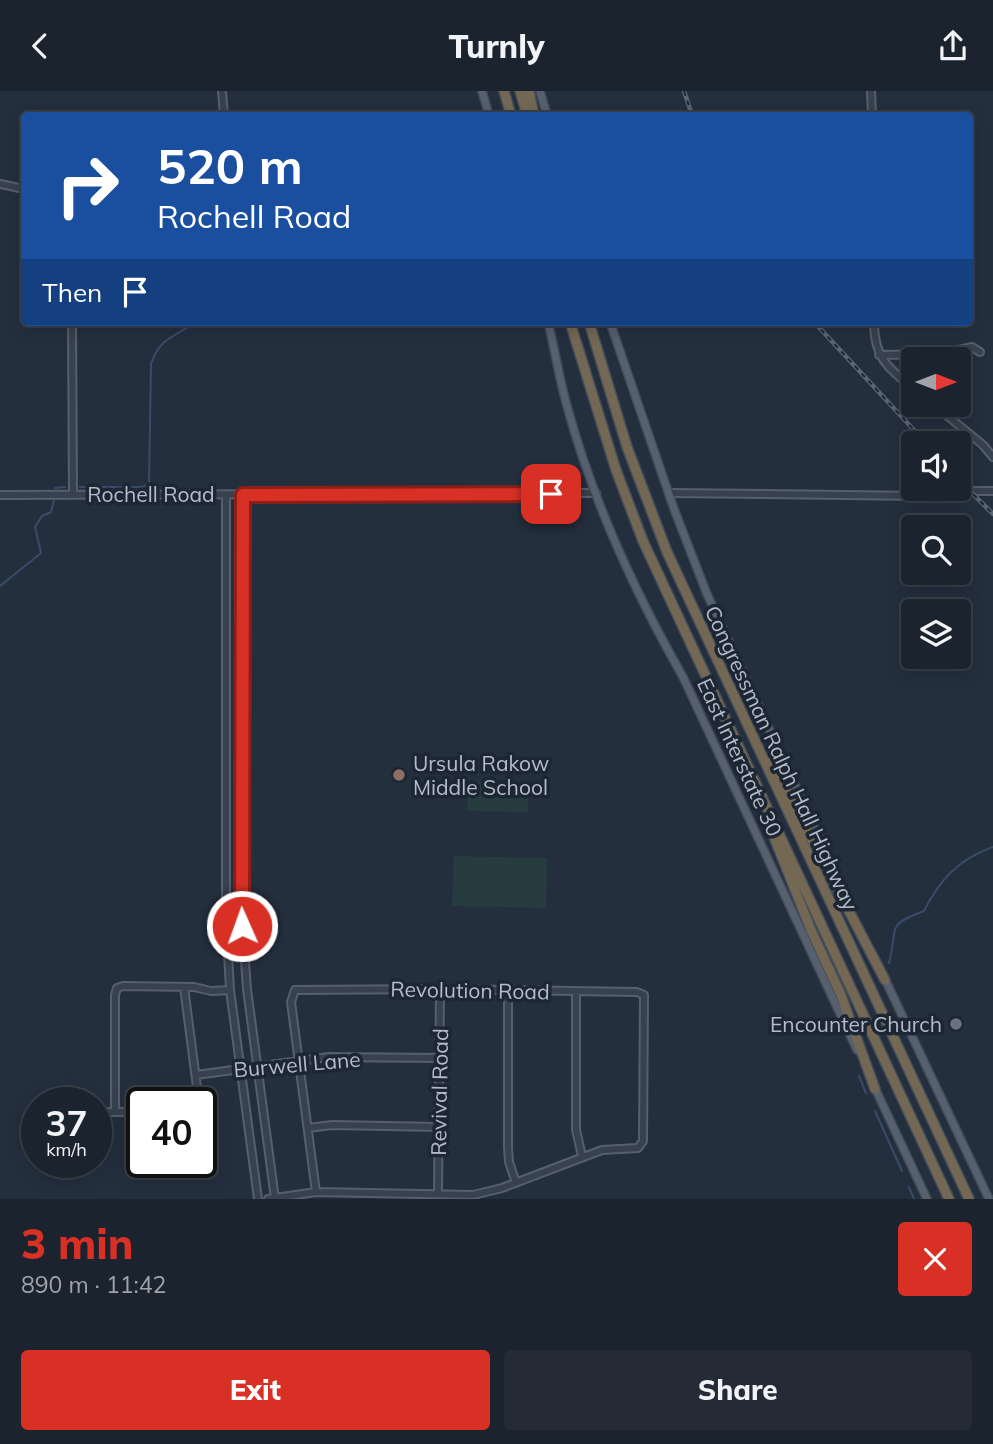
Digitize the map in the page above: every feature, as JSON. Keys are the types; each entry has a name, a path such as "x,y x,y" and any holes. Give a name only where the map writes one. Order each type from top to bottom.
{"highway":[{"path":"504,91 510,112"},
{"path":"520,91 526,112"},
{"path":"528,91 533,112"},
{"name":"Congressman Ralph Hall Highway","path":"571,326 616,470 643,541 949,1199"},
{"name":"Congressman Ralph Hall Highway","path":"590,326 626,447 667,552 968,1199"},
{"path":"695,611 885,980"},
{"path":"759,792 811,930 841,995 875,1089"}],"main road":[{"path":"482,91 488,112"},
{"path":"540,91 546,112"},
{"name":"East Interstate 30","path":"549,326 567,405 596,493 642,603 684,677 927,1199"},
{"name":"East Interstate 30","path":"611,326 669,493 726,637 989,1199"}],"street":[{"path":"222,91 224,112"},
{"path":"871,91 872,112"},
{"path":"0,184 21,188"},
{"path":"72,326 73,494"},
{"path":"874,326 874,339 879,355 887,367 901,378"},
{"path":"879,355 941,354 972,347 979,352"},
{"path":"949,417 983,445 993,457"},
{"path":"669,493 925,496 961,491 993,491"},
{"name":"Rochell Road","path":"0,495 596,493"},
{"path":"226,495 225,853 230,990 258,1199"},
{"path":"243,495 241,906 247,989 272,1199 316,1192 472,1195 516,1183 582,1156 576,1130 576,992"},
{"path":"115,1111 117,988 184,987 211,991 230,990"},
{"path":"184,987 198,1087"},
{"name":"Revival Road","path":"438,1194 440,989"},
{"name":"Revolution Road","path":"299,1060 291,1002 295,990 637,992 643,995 643,1141 640,1146 602,1150 582,1156"},
{"path":"508,990 508,1152 516,1183"},
{"name":"Burwell Lane","path":"196,1075 329,1057 440,1058"},
{"path":"299,1060 316,1192"},
{"path":"112,1111 126,1111"},
{"path":"308,1128 332,1125 439,1127"}],"green space":[{"path":"468,781 528,783 528,812 467,811"},
{"path":"454,856 547,858 546,908 452,906"}],"waterway":[{"path":"80,487 142,487 149,484 151,364 164,343 190,326"},
{"path":"55,488 65,487"},
{"path":"0,586 41,553 35,527 42,516 51,512 54,500"},
{"path":"889,963 898,925 924,911 937,889 960,864 993,847"},
{"path":"859,1076 866,1093"},
{"path":"875,1111 902,1171"},
{"path":"909,1187 914,1199"}],"railway":[{"path":"684,91 691,112"},
{"path":"818,326 915,431"},
{"path":"971,492 993,514"}],"place":[{"name":"Ursula Rakow Middle School","path":"399,775"},
{"name":"Encounter Church","path":"956,1024"}],"route":[{"path":"242,926 243,495 551,494"}]}
